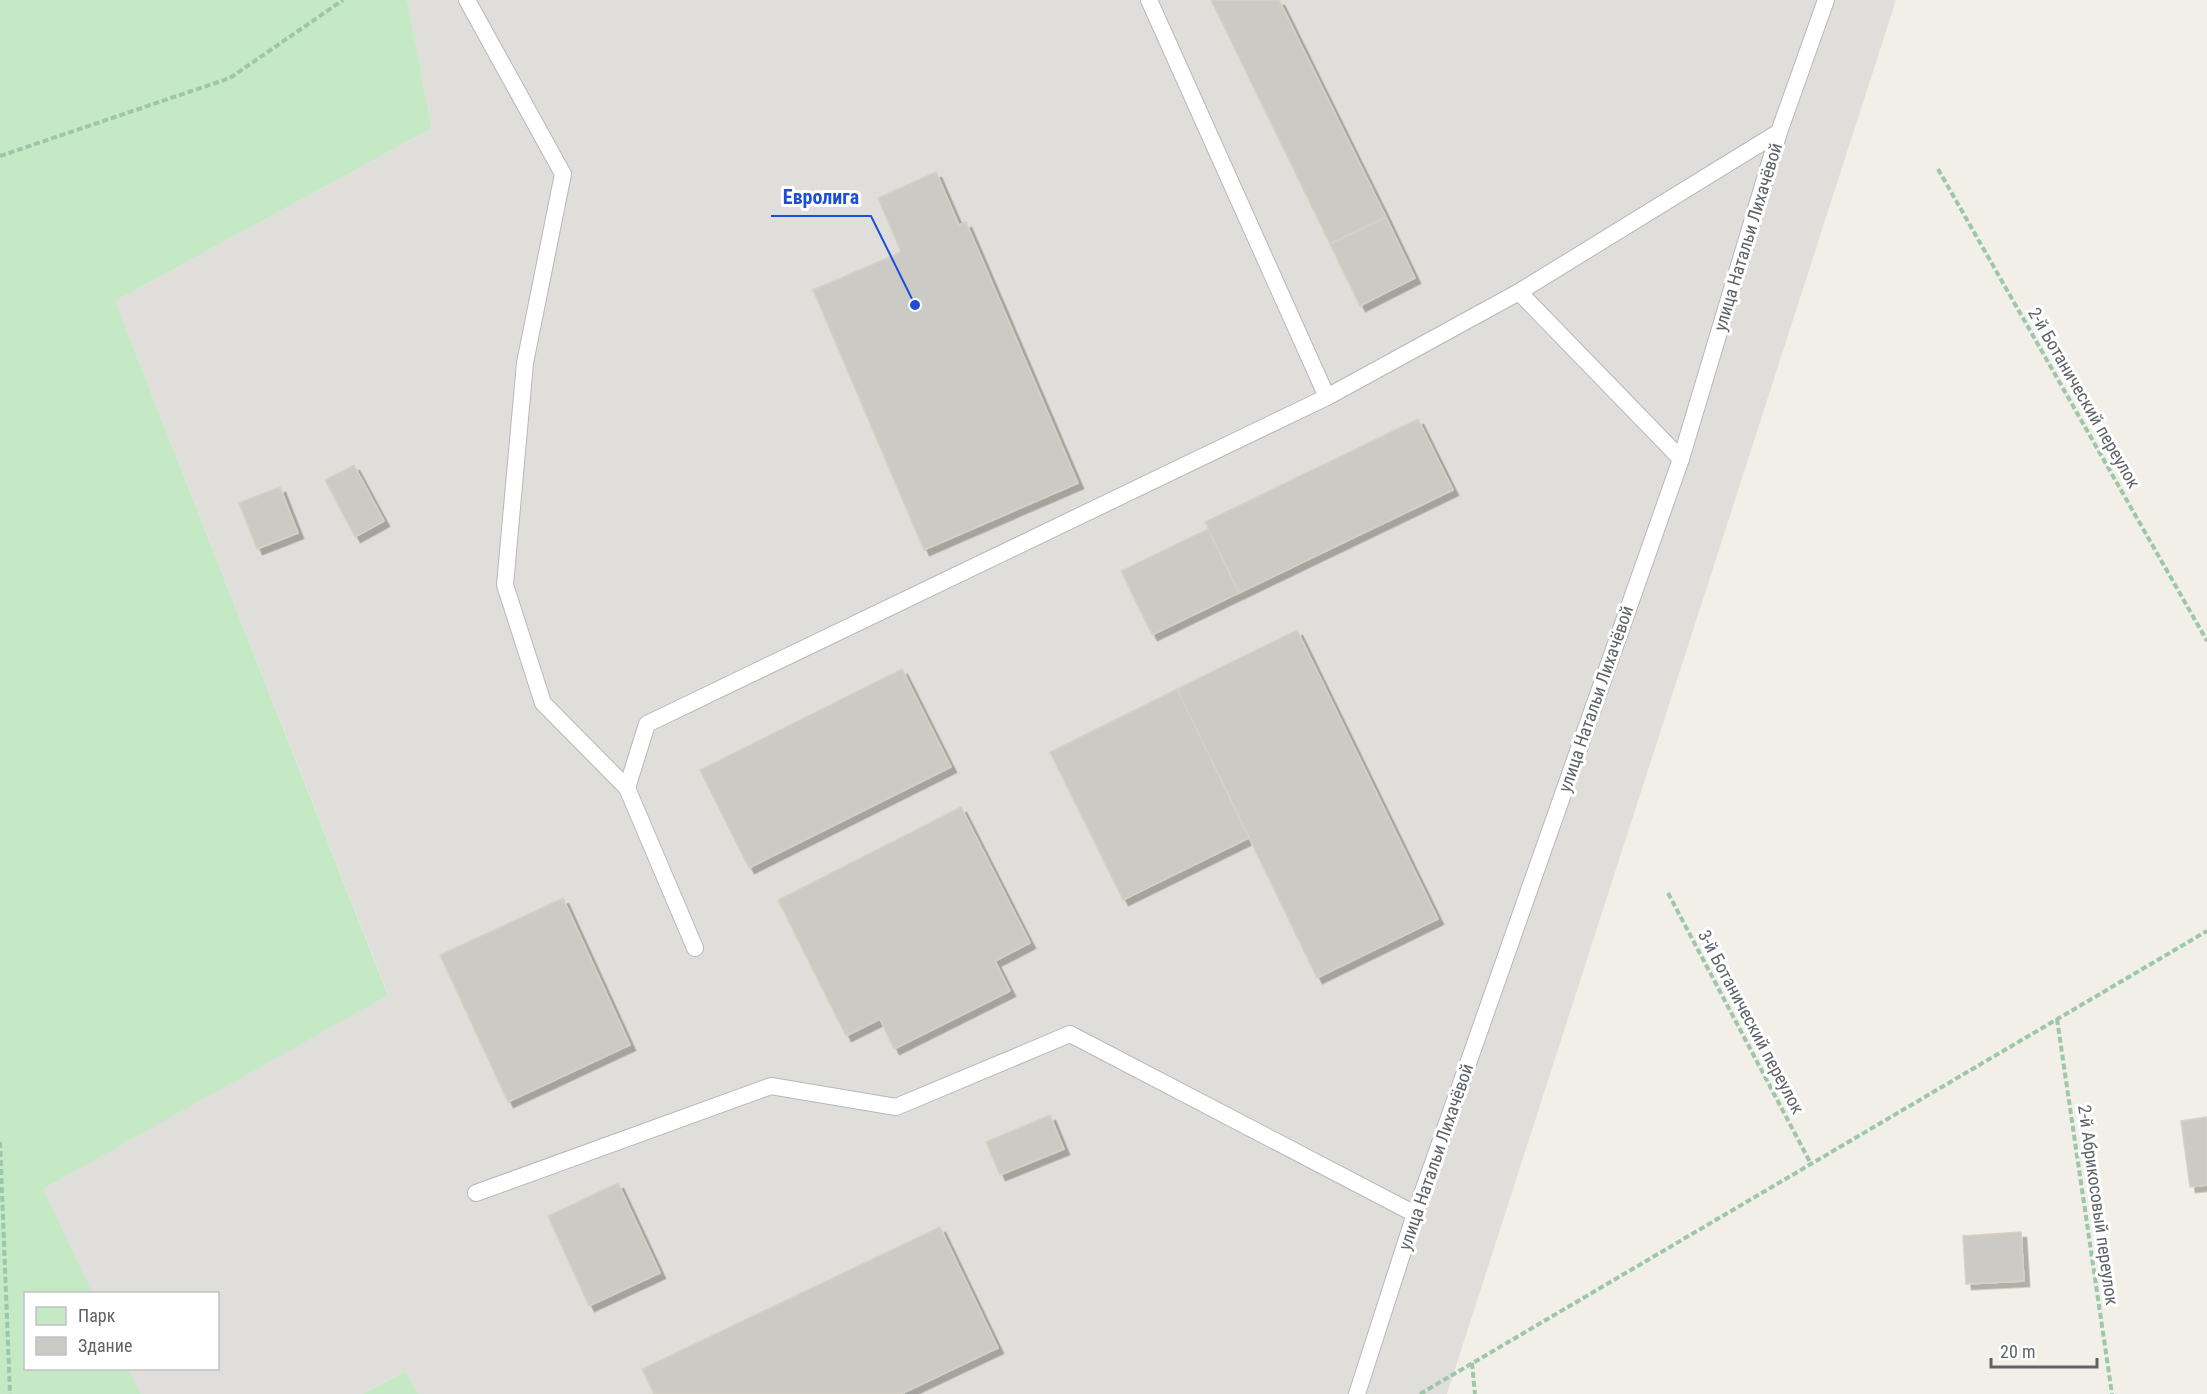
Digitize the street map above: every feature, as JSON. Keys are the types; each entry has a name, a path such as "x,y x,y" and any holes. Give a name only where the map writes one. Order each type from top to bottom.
{"lane":[{"path":"467,0 563,174 525,363 505,585 543,703 627,788 695,948"},
{"path":"1149,0 1327,397"},
{"name":"улица Натальи Лихачёвой","path":"1357,1394 1415,1214 1681,459 1779,132 1826,0"},
{"path":"627,788 648,724 1327,397 1519,291 1779,132"},
{"path":"1519,291 1681,459"},
{"path":"476,1193 771,1086 896,1107 1070,1034 1415,1214"}],"path":[{"path":"0,156 230,78 343,0"},
{"name":"2-й Ботанический переулок","path":"1938,169 2207,641"},
{"name":"3-й Ботанический переулок","path":"1668,893 1811,1164"},
{"path":"1420,1394 2207,931"},
{"name":"2-й Абрикосовый переулок","path":"2057,1019 2112,1394"},
{"path":"0,1142 10,1394"},
{"path":"1472,1364 1475,1394"}],"shaded area":[{"path":"407,0 1896,0 1447,1394 419,1394 406,1371 363,1394 141,1394 129,1370 219,1370 219,1292 93,1292 43,1189 388,994 115,301 432,128"}],"green space":[{"path":"0,0 407,0 432,128 115,301 388,995 43,1189 93,1292 24,1292 24,1370 129,1370 141,1394 0,1394"},
{"path":"406,1371 419,1394 363,1394"}],"building":[{"path":"1211,0 1279,0 1386,217 1330,244"},
{"path":"936,172 959,225 966,222 1078,483 924,550 813,290 901,252 878,198"},
{"path":"1386,217 1415,278 1360,306 1330,244"},
{"path":"1418,419 1453,490 1239,593 1205,522"},
{"path":"354,465 384,521 355,537 325,480"},
{"path":"280,487 298,533 257,549 239,503"},
{"path":"1208,529 1239,593 1152,635 1121,571"},
{"path":"1297,630 1438,919 1317,978 1177,689"},
{"path":"902,669 951,767 749,868 700,770"},
{"path":"1177,689 1249,838 1123,900 1050,752"},
{"path":"961,807 1030,943 995,961 1010,991 894,1049 880,1019 846,1036 778,900"},
{"path":"563,898 630,1045 508,1102 440,955"},
{"path":"1050,1115 1064,1149 1000,1175 986,1142"},
{"path":"2207,1117 2207,1185 2190,1187 2181,1121"},
{"path":"618,1183 660,1273 589,1306 548,1216"},
{"path":"940,1227 998,1348 901,1394 654,1394 642,1369"},
{"path":"2021,1232 2024,1281 1966,1284 1963,1236"}],"place":[{"name":"Евролига","path":"915,305"}]}
